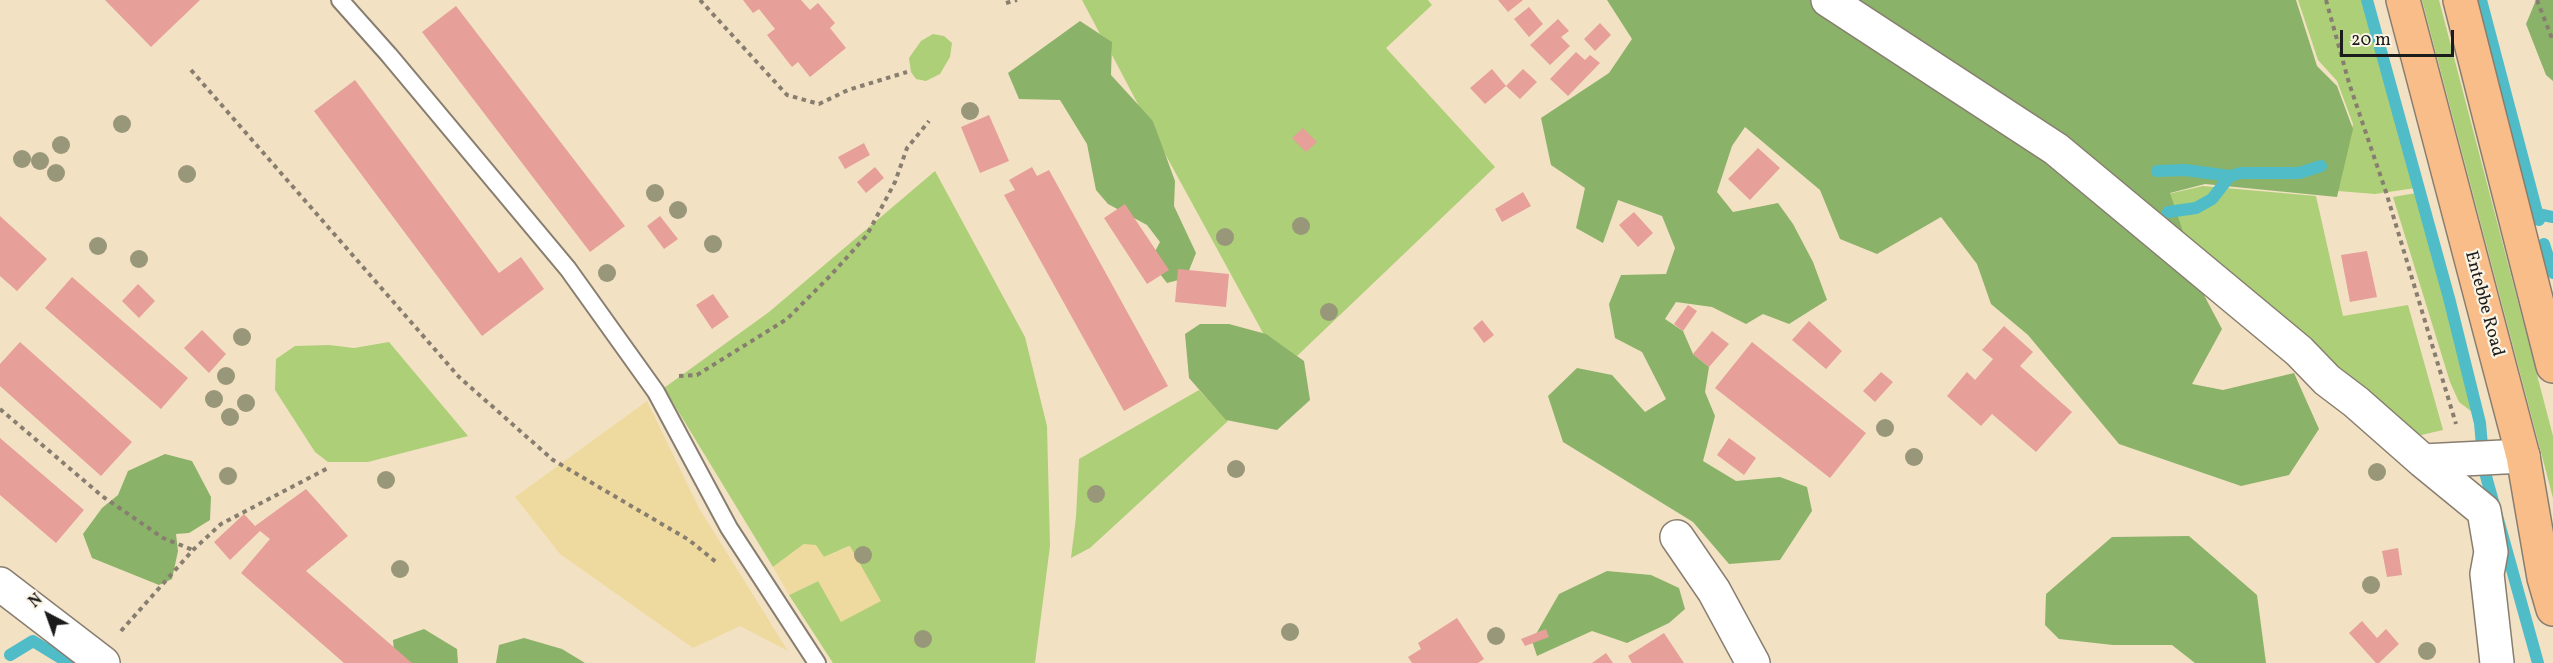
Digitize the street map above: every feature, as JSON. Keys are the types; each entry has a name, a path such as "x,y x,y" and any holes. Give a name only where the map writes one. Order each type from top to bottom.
{"highway":[{"name":"Entebbe Road","path":"2403,0 2523,456 2544,578 2553,609"},
{"path":"2460,0 2553,366"}],"street":[{"path":"1828,0 2056,149 2299,351 2327,380 2484,511 2491,552 2487,574 2497,663"},
{"path":"2423,461 2523,456"},
{"path":"1677,537 1714,591 1753,663"},
{"path":"0,584 100,661"}],"lane":[{"path":"340,0 389,55 568,269 657,392 729,528 817,663"}],"path":[{"path":"700,0 787,95 819,104 848,90 907,72"},
{"path":"1006,3 1017,0"},
{"path":"2326,0 2349,83 2386,192 2453,409 2465,459"},
{"path":"2537,0 2553,41"},
{"path":"191,70 459,376 553,460 689,540 717,562"},
{"path":"645,377 697,375 787,319 867,235 895,182 907,148 928,121"},
{"path":"0,409 102,496 163,538 193,550"},
{"path":"100,661 193,550 221,524 330,466"}],"green space":[{"path":"1082,0 1428,0 1432,5 1386,48 1495,167 1297,356 1263,333 1163,150 1153,121 1140,108 1112,55 1111,42 1100,34"},
{"path":"1607,0 2296,0 2317,66 2337,86 2353,129 2337,197 2205,184 2170,193 2205,297 2222,329 2192,384 2223,390 2294,373 2319,429 2289,475 2241,486 2119,444 2028,335 1991,304 1977,264 1941,217 1877,254 1840,239 1820,190 1745,127 1732,146 1717,192 1733,212 1778,203 1793,224 1813,262 1827,300 1789,324 1763,314 1746,324 1712,307 1676,302 1665,319 1683,331 1693,354 1709,367 1705,392 1715,416 1703,461 1736,481 1780,477 1807,487 1812,511 1780,560 1729,564 1693,522 1563,442 1548,396 1577,368 1612,375 1645,412 1666,399 1642,352 1615,338 1609,304 1621,275 1666,274 1675,248 1662,216 1618,200 1603,243 1576,228 1585,188 1551,165 1541,118 1609,73 1632,39"},
{"path":"2298,0 2371,0 2422,187 2375,194 2338,191 2353,124 2337,81 2318,60"},
{"path":"2422,0 2439,0 2553,436 2553,498"},
{"path":"2536,0 2553,0 2553,81 2546,75 2526,24"},
{"path":"1080,21 1112,42 1111,75 1153,121 1175,181 1174,206 1196,253 1186,278 1167,283 1150,261 1160,242 1147,225 1108,204 1096,190 1087,144 1060,100 1019,99 1008,73"},
{"path":"933,34 944,36 952,43 950,57 940,74 926,81 916,79 911,72 909,58 921,41"},
{"path":"935,171 1025,337 1047,426 1050,546 1035,663 833,663 789,595 818,581 849,546 824,557 804,544 773,567 664,388 769,312"},
{"path":"2203,186 2316,196 2343,316 2408,305 2443,430 2408,438 2188,253 2168,194"},
{"path":"2422,192 2475,390 2472,412 2459,402 2450,382 2393,197"},
{"path":"1200,324 1229,324 1266,334 1304,361 1310,400 1277,430 1226,420 1189,378 1185,334"},
{"path":"389,342 468,436 368,462 328,462 315,452 275,390 276,359 295,346 329,345 354,348"},
{"path":"1199,390 1228,421 1090,548 1071,558 1079,459"},
{"path":"165,454 192,461 211,497 210,520 189,533 176,534 178,551 172,579 159,585 92,558 83,534 102,508 118,495 128,471"},
{"path":"2189,536 2257,595 2266,663 2195,663 2172,645 2113,645 2059,639 2045,625 2046,594 2112,537"},
{"path":"1607,571 1651,575 1679,588 1685,609 1669,623 1627,643 1592,631 1537,656 1532,641 1559,594"},
{"path":"424,629 457,649 458,663 395,663 393,640"},
{"path":"524,638 562,649 585,663 496,663 499,645"}],"sand":[{"path":"647,401 699,508 788,651 740,626 693,648 560,554 515,497"},
{"path":"804,544 816,545 824,557 850,546 881,601 841,622 818,581 789,595 773,567"}],"building":[{"path":"105,0 200,0 151,47"},
{"path":"743,0 801,0 810,10 818,3 835,23 830,28 846,48 810,77 798,62 792,67 767,35 775,29 759,9 753,13"},
{"path":"1498,0 1523,0 1508,12"},
{"path":"456,6 625,226 590,252 422,32"},
{"path":"1529,7 1543,24 1529,37 1514,19"},
{"path":"1558,19 1569,31 1561,37 1570,46 1550,65 1530,45"},
{"path":"1600,23 1611,35 1595,51 1584,39"},
{"path":"1576,52 1585,60 1590,55 1600,63 1568,96 1550,79"},
{"path":"1492,69 1506,86 1485,104 1470,88"},
{"path":"1523,69 1537,82 1520,99 1506,86"},
{"path":"355,80 499,273 521,257 544,289 482,336 314,111"},
{"path":"989,115 1009,161 980,173 961,127"},
{"path":"1303,128 1317,142 1306,152 1292,138"},
{"path":"864,143 870,155 845,169 838,157"},
{"path":"1758,148 1780,168 1750,200 1728,179"},
{"path":"875,167 884,178 866,193 857,182"},
{"path":"1032,167 1037,176 1049,170 1168,386 1124,411 1004,195 1015,190 1009,180"},
{"path":"1523,192 1531,206 1502,222 1495,209"},
{"path":"1125,204 1169,270 1147,284 1104,218"},
{"path":"1634,212 1653,233 1638,247 1619,225"},
{"path":"0,216 47,259 17,291 0,276"},
{"path":"660,216 678,239 664,249 647,226"},
{"path":"2367,251 2377,297 2350,302 2341,255"},
{"path":"1178,269 1229,274 1226,307 1175,302"},
{"path":"72,277 188,378 161,409 45,308"},
{"path":"138,284 155,301 139,318 122,301"},
{"path":"713,294 729,317 712,329 696,305"},
{"path":"1688,305 1697,311 1683,331 1674,324"},
{"path":"1482,320 1494,335 1484,343 1473,328"},
{"path":"1809,321 1842,351 1826,369 1792,340"},
{"path":"2004,326 2033,352 2020,366 2072,412 2036,452 1992,414 1981,426 1947,396 1967,372 1975,380 1993,359 1982,350"},
{"path":"202,330 226,354 209,373 184,348"},
{"path":"1712,331 1729,344 1709,367 1693,354"},
{"path":"20,342 132,442 101,476 0,386 0,364"},
{"path":"1752,342 1866,433 1830,478 1715,388"},
{"path":"1881,372 1893,382 1875,402 1863,391"},
{"path":"0,438 84,510 56,543 0,495"},
{"path":"1729,438 1756,458 1744,475 1717,455"},
{"path":"306,489 348,536 306,571 412,663 344,663 241,573 270,539 260,531 230,560 214,542 244,514 255,526"},
{"path":"2398,548 2402,575 2387,577 2382,551"},
{"path":"1457,618 1484,659 1478,663 1412,663 1408,657 1421,649 1418,643"},
{"path":"2362,621 2377,638 2386,629 2399,644 2379,663 2376,663 2349,633"},
{"path":"1546,629 1549,637 1525,646 1521,639"},
{"path":"1664,633 1684,663 1632,663 1628,656"},
{"path":"1606,653 1613,663 1592,663"}],"waterway":[{"path":"2367,0 2449,298 2480,423 2484,469 2538,663"},
{"path":"2481,0 2539,220"},
{"path":"2157,171 2185,170 2230,176 2241,173 2299,173 2321,166"},
{"path":"2168,212 2196,208 2212,199 2230,176"},
{"path":"2538,214 2553,217"},
{"path":"2544,244 2553,273"},
{"path":"10,655 33,641 69,663"}]}
